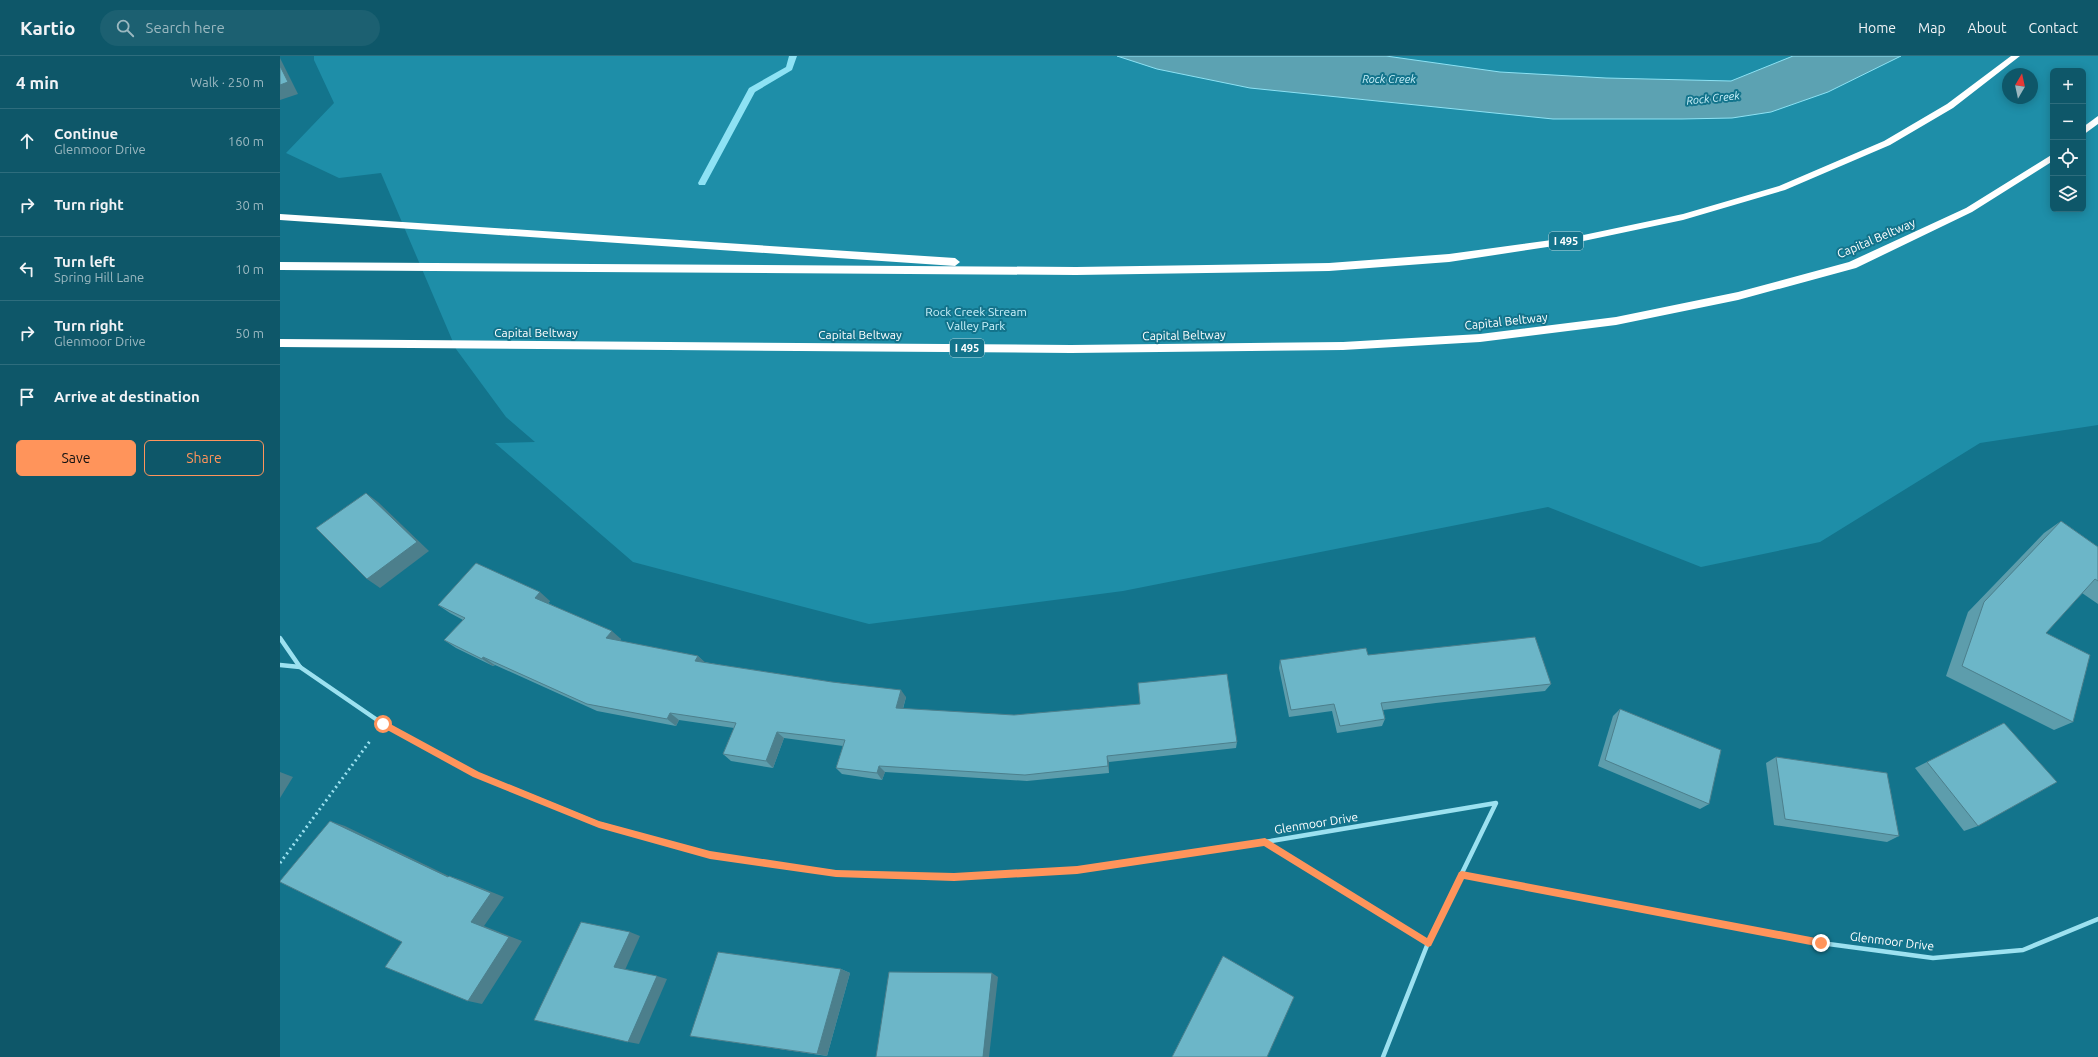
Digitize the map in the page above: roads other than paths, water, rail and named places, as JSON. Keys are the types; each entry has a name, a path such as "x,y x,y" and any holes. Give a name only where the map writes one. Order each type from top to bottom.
{"highway":[{"name":"I 495","path":"280,266 1076,271 1329,267 1449,258 1574,240 1683,217 1782,188 1887,144 1950,106 2016,56"},
{"path":"2086,129 2098,119"},
{"name":"Capital Beltway","path":"280,343 1071,349 1343,346 1480,338 1616,321 1738,296 1852,265 1969,210 2050,159"},
{"path":"280,217 1076,271"}],"street":[{"name":"Glenmoor Drive","path":"280,638 300,667 383,724 476,774 599,824 710,855 836,873 954,877 1077,870 1265,842 1496,803 1462,874 1821,943 1933,958 2023,950 2098,919"},
{"path":"280,664 300,667"},
{"path":"1265,842 1428,943"},
{"path":"1383,1057 1428,943 1462,874"}],"water":[{"name":"Rock Creek","path":"1117,56 1386,56 1500,72 1606,78 1731,81 1793,56 1901,56 1828,92 1771,112 1732,118 1553,119 1250,88 1157,69"}],"waterway":[{"path":"702,183 752,90 789,68 793,56"}],"park label":[{"name":"Rock Creek Stream Valley Park","path":"976,318"}]}
